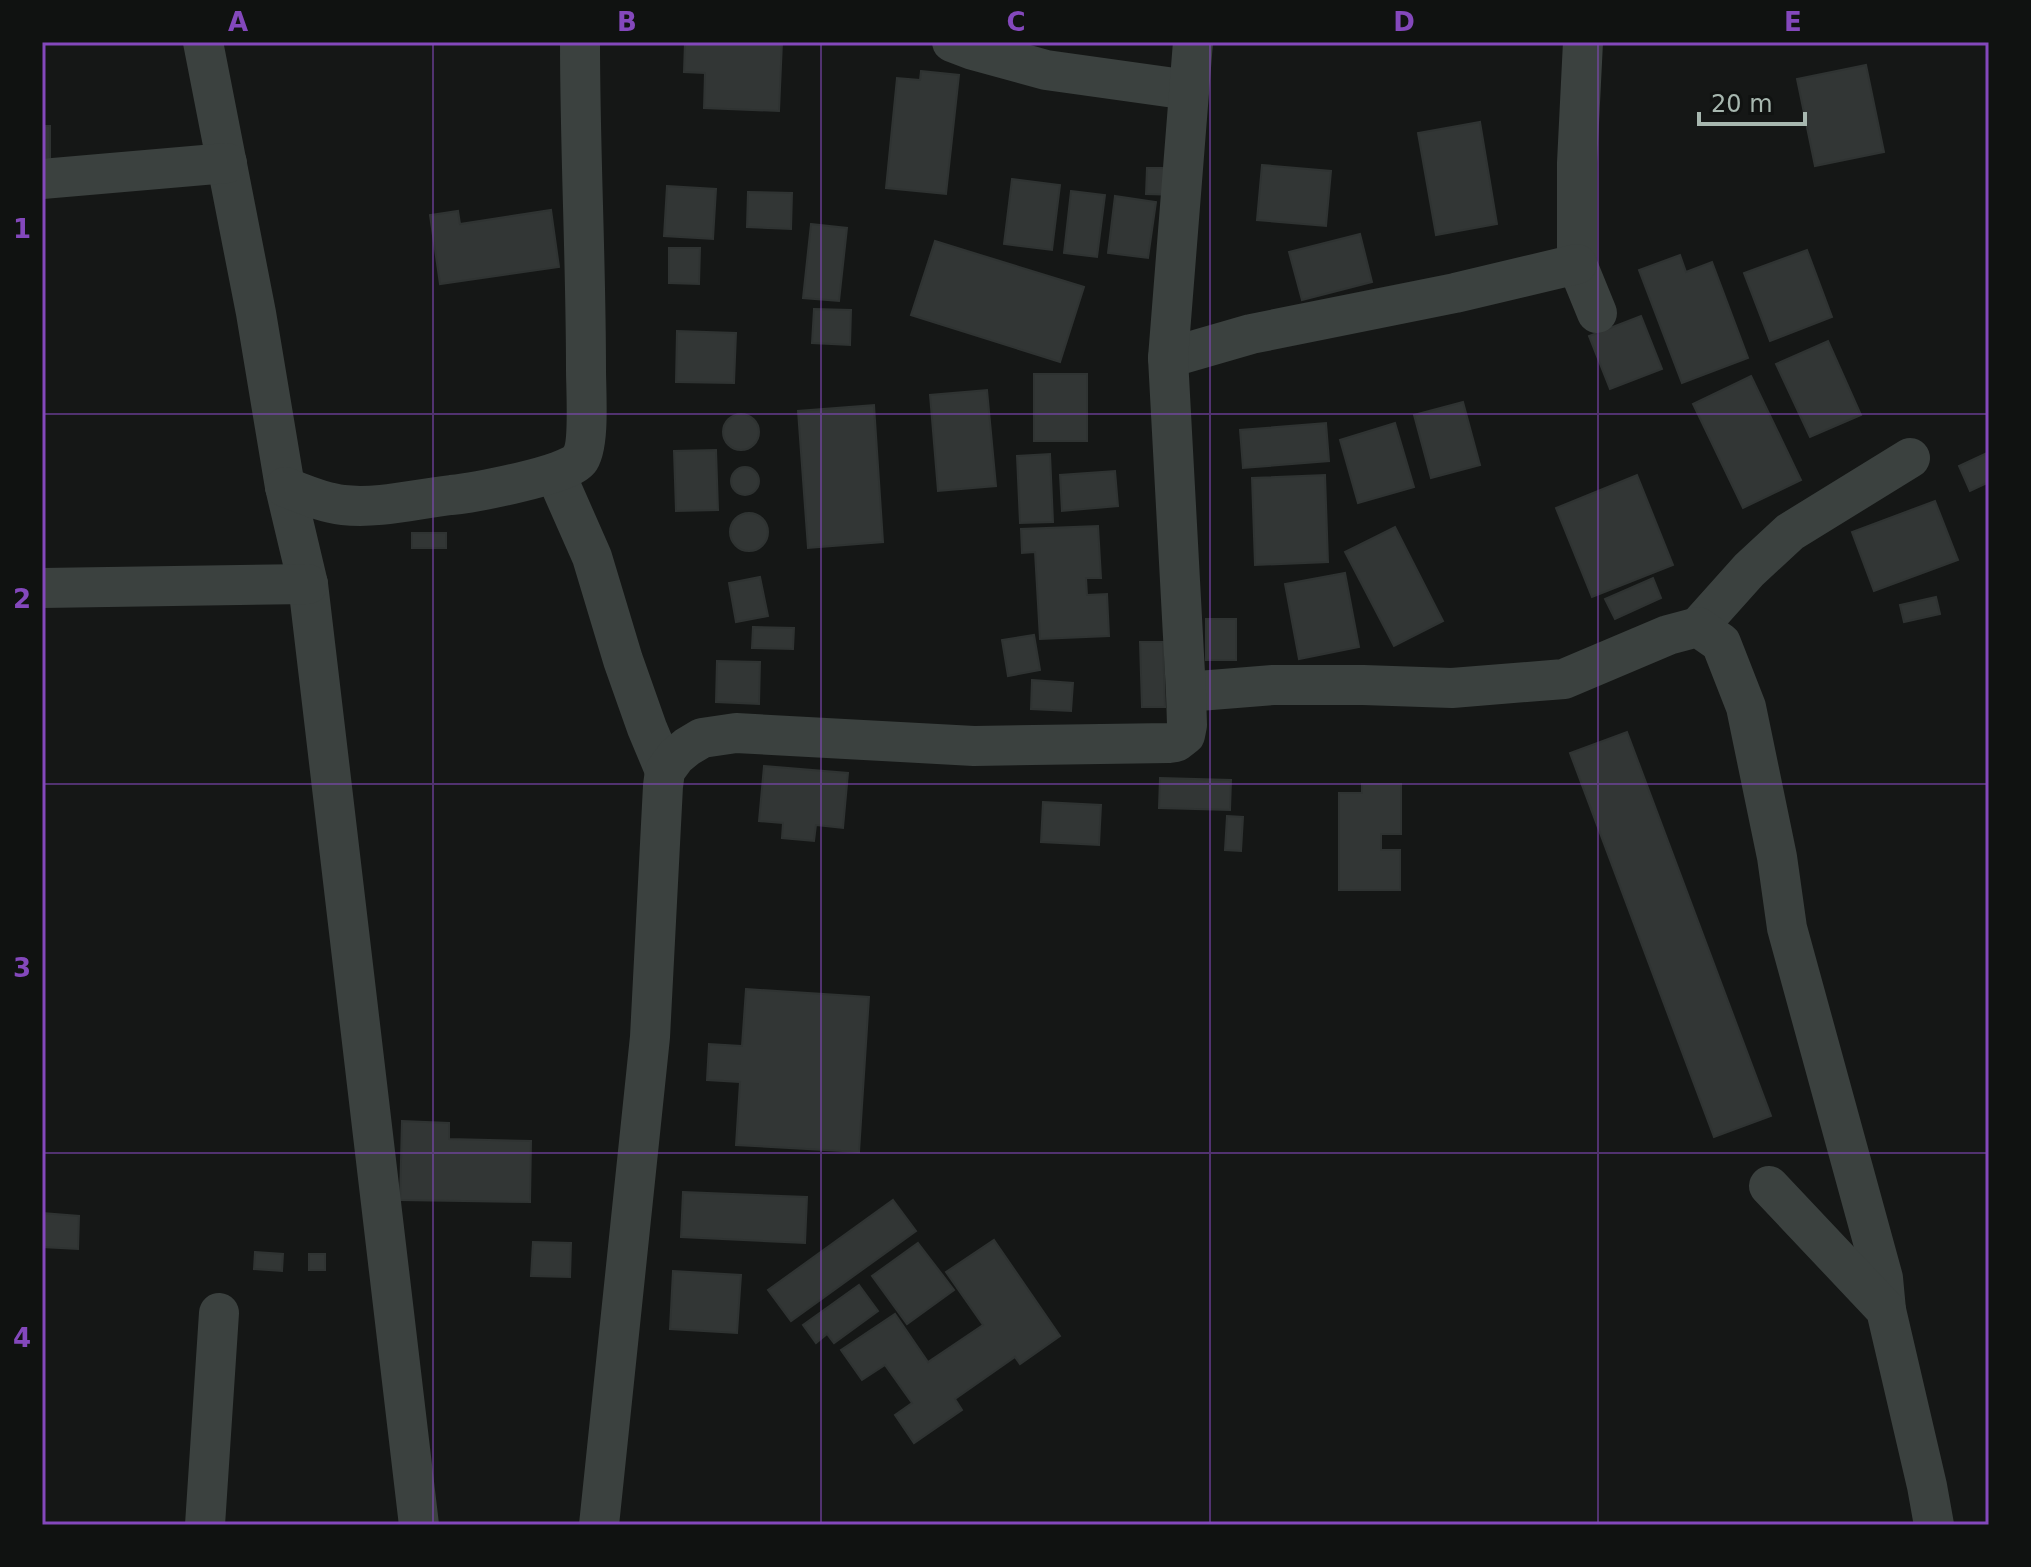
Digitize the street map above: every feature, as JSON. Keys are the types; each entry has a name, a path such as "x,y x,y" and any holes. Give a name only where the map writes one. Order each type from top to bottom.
{"street":[{"path":"203,42 256,313 285,487 308,584 419,1525"},
{"path":"285,487 322,501 343,505 375,505 465,494 555,473 573,467 581,459 586,430 580,42"},
{"path":"952,42 1046,70 1189,90"},
{"path":"665,771 676,756 702,738 736,733 974,746 1169,743 1185,735 1186,692 1168,358 1193,42"},
{"path":"1583,42 1577,163 1577,264 1597,313"},
{"path":"42,179 227,163"},
{"path":"1168,358 1251,334 1455,293 1577,264"},
{"path":"1186,692 1273,685 1452,688 1564,679 1668,635 1698,627 1749,570 1790,532 1910,458"},
{"path":"555,473 592,557 623,660 665,771 650,1037 599,1525"},
{"path":"42,588 308,584"},
{"path":"1698,627 1721,643 1746,707 1777,857 1787,928 1883,1278 1886,1310 1934,1525"},
{"path":"1769,1186 1886,1310"},
{"path":"205,1525 219,1313"}],"building":[{"path":"685,42 782,42 779,111 704,108 705,73 684,72"},
{"path":"1866,65 1884,152 1815,166 1797,79"},
{"path":"921,71 959,75 946,194 886,188 897,78 920,80"},
{"path":"1480,122 1497,224 1436,235 1418,133"},
{"path":"42,126 50,126 50,159 42,159"},
{"path":"1262,165 1331,171 1326,226 1257,220"},
{"path":"1147,168 1181,168 1180,195 1146,194"},
{"path":"1012,179 1060,185 1052,250 1004,244"},
{"path":"667,186 716,189 713,239 664,236"},
{"path":"1071,191 1105,195 1097,257 1064,253"},
{"path":"748,192 792,193 791,229 747,227"},
{"path":"1115,196 1156,202 1148,258 1108,253"},
{"path":"551,210 559,267 440,284 430,215 458,211 460,224"},
{"path":"811,224 847,228 839,301 803,298"},
{"path":"1360,234 1372,282 1302,300 1289,252"},
{"path":"935,241 1084,287 1060,362 911,315"},
{"path":"669,248 700,248 699,284 669,283"},
{"path":"1807,250 1832,317 1770,341 1744,273"},
{"path":"1680,255 1686,272 1712,262 1748,358 1682,383 1639,270"},
{"path":"814,309 851,310 850,345 812,343"},
{"path":"1641,316 1662,369 1610,389 1589,336"},
{"path":"677,331 736,333 734,383 676,382"},
{"path":"1828,341 1861,415 1810,437 1776,364"},
{"path":"1034,374 1087,374 1087,441 1034,441"},
{"path":"1751,376 1801,480 1743,508 1693,404"},
{"path":"987,390 996,486 938,491 930,395"},
{"path":"1463,402 1480,465 1431,478 1414,415"},
{"path":"874,405 883,542 808,548 798,411"},
{"path":"741,414 754,419 759,432 754,445 741,450 728,445 723,432 728,419"},
{"path":"1326,423 1329,461 1243,468 1240,430"},
{"path":"1395,423 1414,487 1358,503 1340,440"},
{"path":"716,450 718,510 676,511 674,451"},
{"path":"1989,452 1989,482 1970,491 1959,466"},
{"path":"1050,454 1053,522 1020,523 1017,456"},
{"path":"745,467 755,471 759,481 755,491 745,495 735,491 731,481 735,471"},
{"path":"1115,471 1118,506 1062,511 1060,475"},
{"path":"1325,475 1328,562 1255,565 1252,478"},
{"path":"1637,475 1673,565 1592,597 1556,508"},
{"path":"1935,501 1958,560 1874,591 1852,532"},
{"path":"749,513 763,518 768,532 763,546 749,551 735,546 730,532 735,518"},
{"path":"1098,526 1101,578 1086,578 1087,595 1107,594 1109,636 1040,639 1035,552 1022,553 1021,529"},
{"path":"1395,527 1443,621 1394,646 1345,552"},
{"path":"412,533 446,533 446,548 412,548"},
{"path":"1345,573 1359,647 1299,659 1285,584"},
{"path":"760,577 768,616 736,622 729,583"},
{"path":"1653,578 1661,598 1615,619 1605,599"},
{"path":"1936,597 1940,614 1904,622 1900,605"},
{"path":"1206,619 1236,619 1236,660 1206,660"},
{"path":"753,627 794,628 793,649 752,648"},
{"path":"1034,635 1040,670 1008,676 1002,640"},
{"path":"1140,642 1163,642 1165,707 1142,707"},
{"path":"717,661 760,662 759,704 716,702"},
{"path":"1032,680 1073,683 1071,711 1031,709"},
{"path":"1627,732 1771,1116 1714,1137 1570,753"},
{"path":"764,766 848,773 843,828 816,825 814,841 782,838 783,823 759,821"},
{"path":"1160,778 1231,780 1230,810 1159,808"},
{"path":"1362,784 1401,784 1401,834 1381,834 1381,850 1400,850 1400,890 1339,890 1339,793 1362,793"},
{"path":"1043,802 1101,805 1099,845 1041,842"},
{"path":"1227,816 1243,817 1241,851 1225,850"},
{"path":"746,989 869,997 859,1152 736,1145 740,1082 707,1080 709,1044 742,1046"},
{"path":"402,1121 449,1123 449,1139 531,1141 530,1202 400,1200"},
{"path":"683,1192 807,1197 805,1243 681,1237"},
{"path":"893,1200 916,1231 791,1321 768,1290"},
{"path":"42,1213 79,1216 78,1249 42,1247"},
{"path":"994,1240 1060,1336 1020,1364 1015,1357 955,1399 962,1410 914,1443 895,1415 912,1403 885,1365 862,1380 841,1350 895,1314 928,1362 983,1325 946,1272"},
{"path":"533,1242 571,1243 570,1277 531,1276"},
{"path":"918,1243 954,1290 907,1324 872,1276"},
{"path":"255,1252 283,1254 282,1271 254,1269"},
{"path":"309,1254 325,1254 325,1270 309,1270"},
{"path":"673,1271 741,1275 737,1333 670,1329"},
{"path":"859,1285 878,1311 834,1343 827,1334 816,1343 803,1325"}]}
